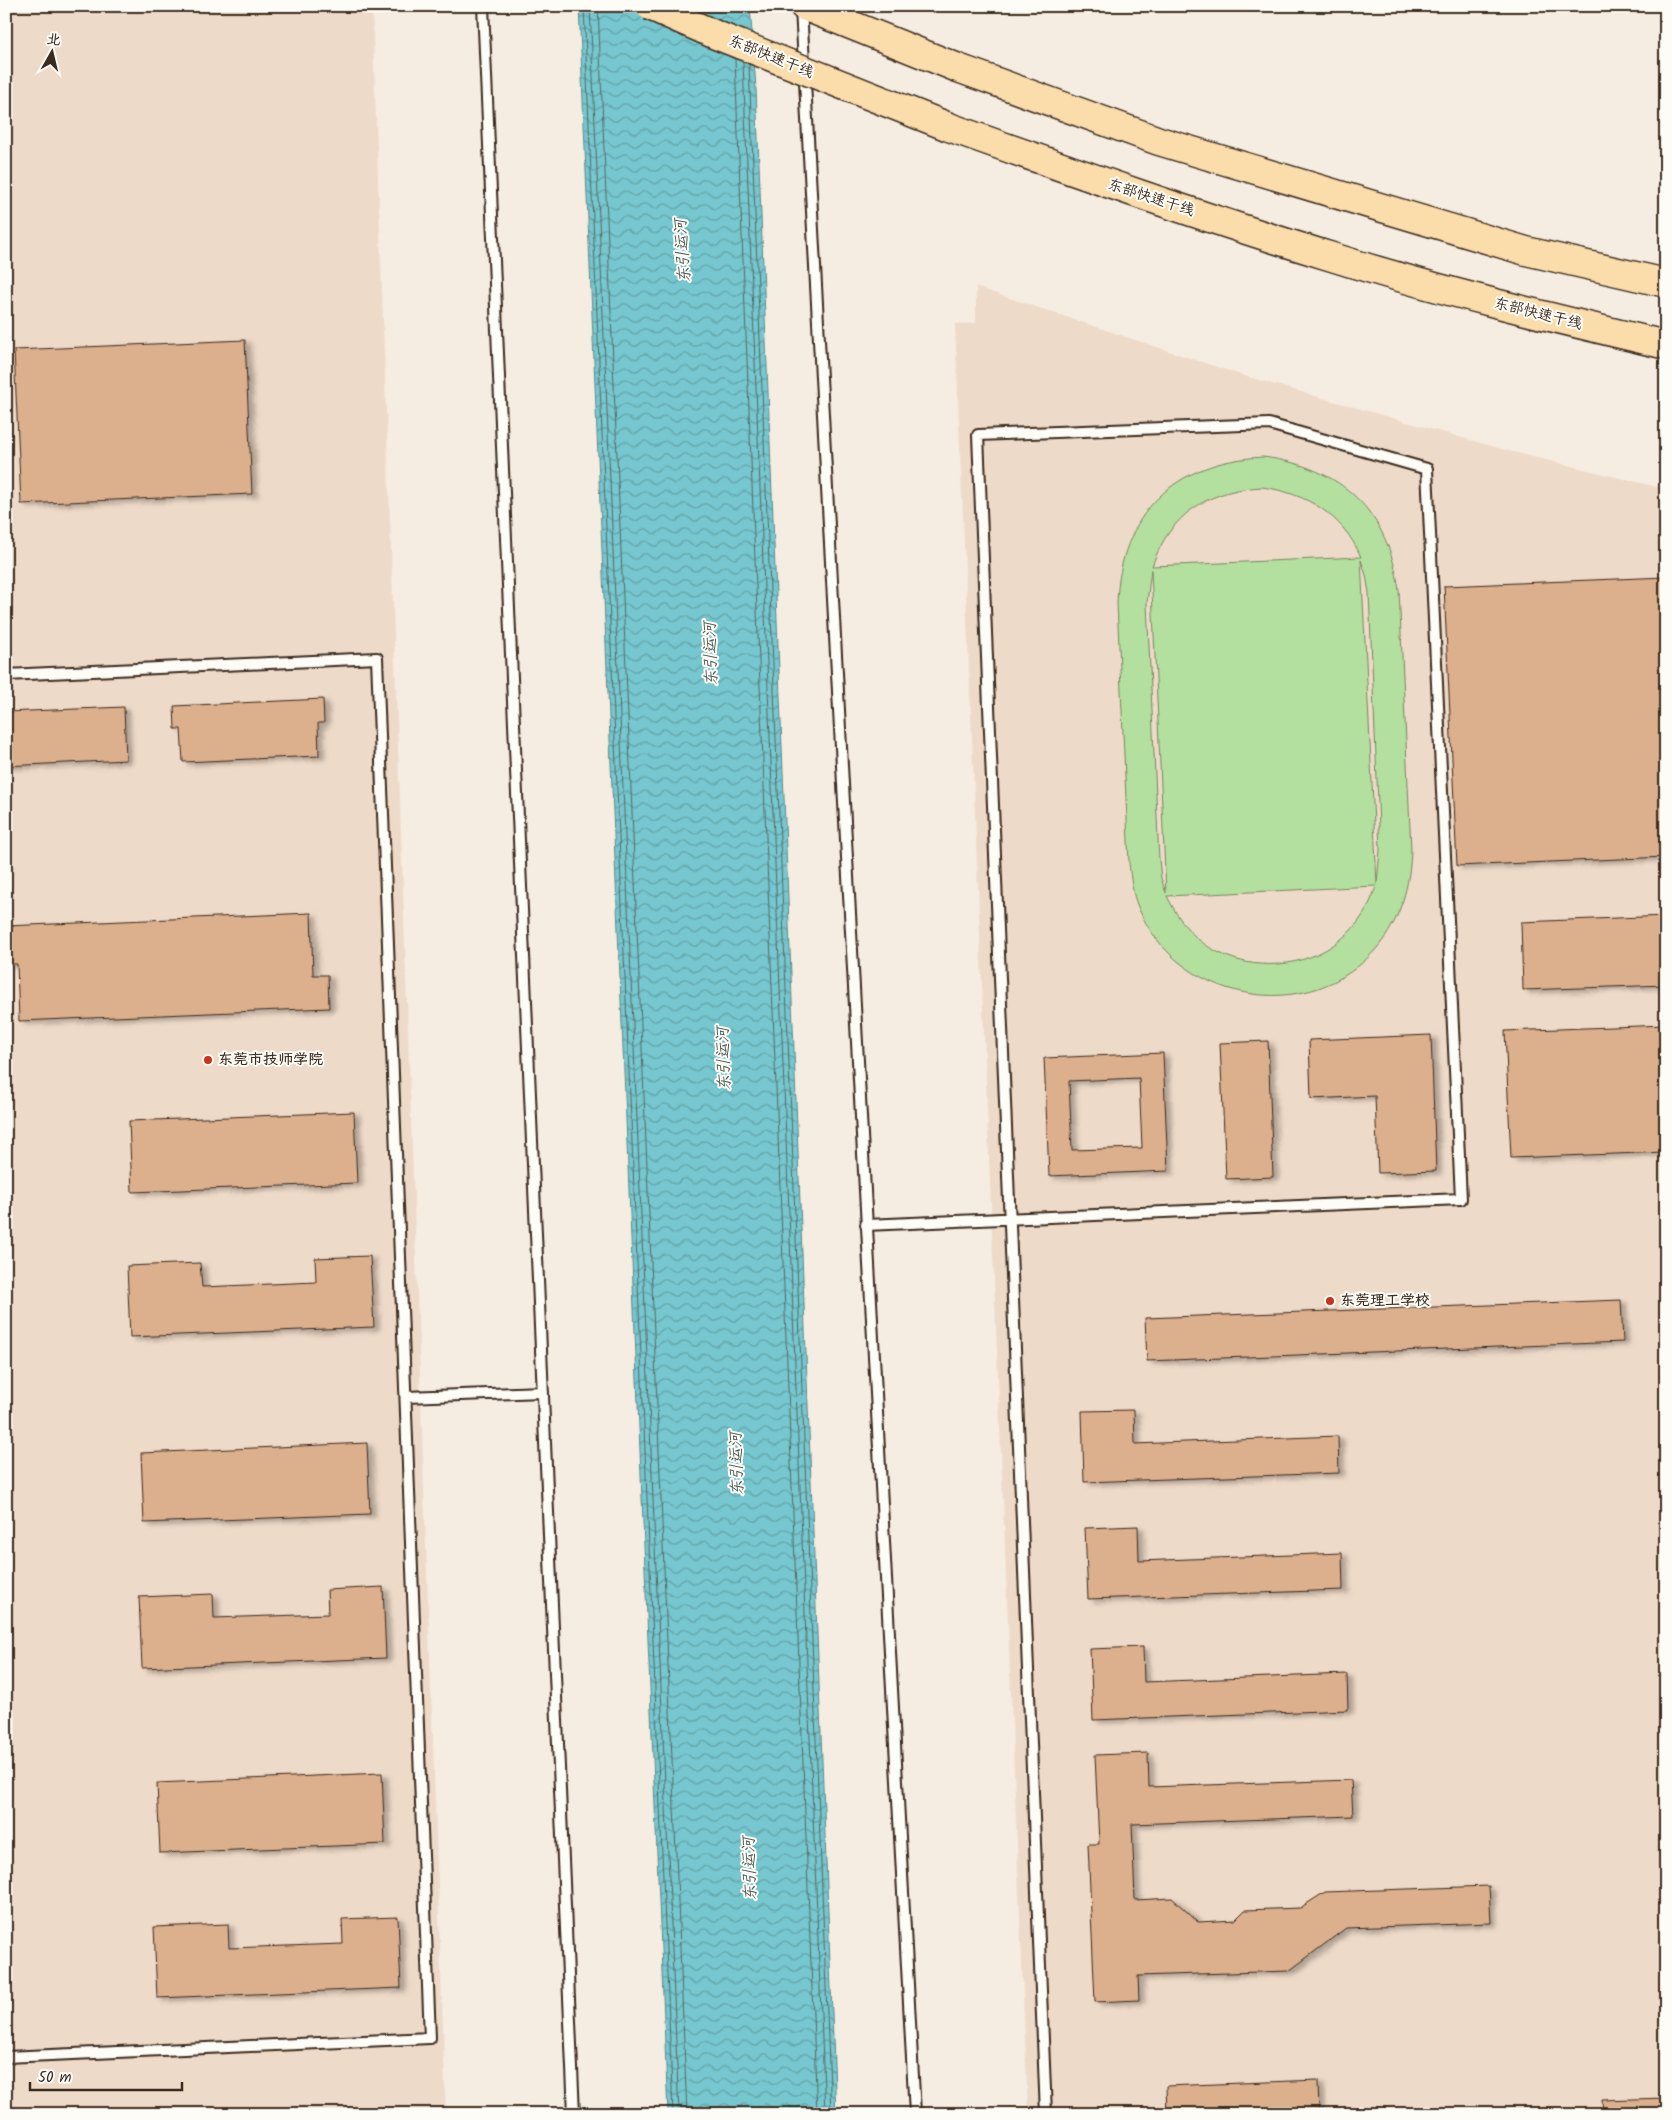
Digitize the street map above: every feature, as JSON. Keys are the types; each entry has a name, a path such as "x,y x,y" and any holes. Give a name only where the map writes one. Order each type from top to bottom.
{"highway":[{"name":"东部快速干线","path":"650,6 716,35 949,127 1102,182 1330,257 1536,314 1666,345"},
{"path":"802,6 958,68 1168,144 1526,251 1666,283"}],"lane":[{"path":"483,6 574,2114"},
{"path":"802,6 915,2114"},
{"path":"866,1225 1010,1219 1461,1199 1427,469 1269,424 978,435 1010,1219 1046,2114"},
{"path":"6,675 377,658 430,2038 6,2057"},
{"path":"406,1397 543,1392"}],"shaded area":[{"name":"东莞市技师学院","path":"6,6 372,6 446,2114 6,2114"},
{"name":"东莞理工学校","path":"976,287 1241,375 1509,451 1666,489 1666,2114 1028,2114 955,324 976,323"}],"green space":[{"path":"1263,457 1291,462 1316,471 1338,483 1356,498 1372,516 1384,537 1393,562 1399,590 1411,850 1409,873 1404,895 1397,916 1386,936 1359,966 1327,985 1291,994 1254,994 1218,985 1186,967 1158,941 1138,907 1133,891 1129,863 1117,603 1120,571 1129,543 1141,519 1158,498 1178,481 1203,469 1231,461","holes":["1262,487 1278,490 1294,495 1321,508 1344,529 1361,557 1152,566 1169,532 1180,519 1208,500 1225,493","1361,560 1369,593 1380,850 1377,884","1151,569 1166,893 1161,878 1159,860 1147,603","1376,886 1365,912 1348,933 1326,949 1302,960 1275,964 1248,962 1222,954 1198,939 1180,919 1167,896"]}],"water":[{"name":"东引运河","path":"579,6 750,6 756,88 836,2114 668,2114"}],"building":[{"path":"245,340 252,494 21,504 14,350"},
{"path":"1666,577 1666,857 1457,866 1444,586"},
{"path":"323,699 324,723 318,723 319,756 183,762 181,729 175,729 174,706"},
{"path":"124,707 126,760 6,766 6,712"},
{"path":"311,913 313,975 328,975 329,1008 19,1021 17,964 6,964 6,926"},
{"path":"1666,916 1666,985 1523,990 1521,922"},
{"path":"1666,1025 1666,1152 1511,1158 1505,1031"},
{"path":"1431,1035 1436,1171 1378,1173 1375,1096 1311,1099 1309,1040"},
{"path":"1268,1041 1273,1177 1226,1179 1220,1043"},
{"path":"1163,1053 1168,1171 1049,1176 1044,1058","holes":["1139,1078 1142,1148 1072,1150 1069,1081"]},
{"path":"354,1112 357,1183 132,1192 129,1121"},
{"path":"370,1256 374,1327 130,1337 127,1266 200,1263 202,1287 316,1282 315,1258"},
{"path":"1621,1300 1623,1342 1147,1361 1145,1318"},
{"path":"1134,1410 1135,1444 1338,1436 1339,1473 1084,1482 1082,1411"},
{"path":"367,1443 370,1514 144,1523 141,1453"},
{"path":"1138,1526 1139,1561 1342,1553 1343,1590 1088,1599 1085,1528"},
{"path":"383,1587 386,1658 142,1668 139,1597 213,1594 214,1618 328,1614 327,1590"},
{"path":"1143,1647 1144,1682 1347,1674 1348,1710 1093,1720 1090,1649"},
{"path":"1148,1753 1149,1787 1351,1780 1353,1816 1132,1824 1135,1900 1172,1898 1198,1922 1235,1920 1245,1910 1300,1908 1325,1892 1489,1886 1491,1923 1346,1928 1289,1971 1138,1976 1139,2000 1095,2002 1088,1844 1099,1844 1095,1755"},
{"path":"382,1773 385,1844 160,1853 157,1783"},
{"path":"398,1917 401,1988 157,1998 154,1927 228,1924 229,1948 343,1944 342,1919"},
{"path":"1318,2080 1319,2114 1167,2114 1166,2086"},
{"path":"1666,2098 1666,2114 1603,2114 1602,2100"}],"place":[{"name":"东莞市技师学院","path":"208,1060"},
{"name":"东莞理工学校","path":"1330,1301"}]}
